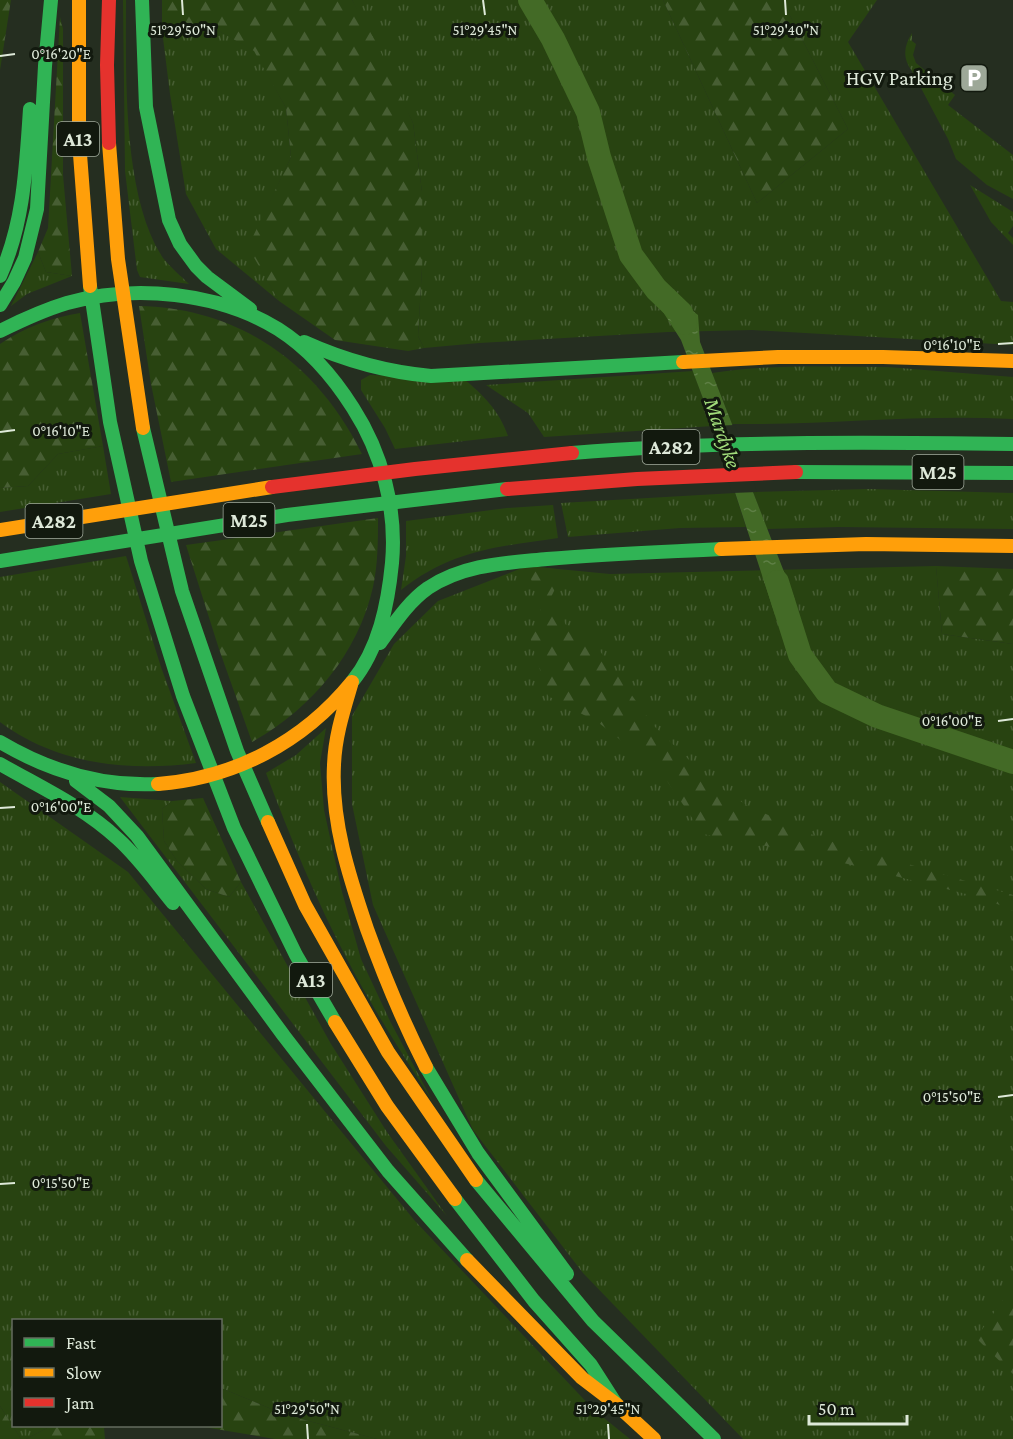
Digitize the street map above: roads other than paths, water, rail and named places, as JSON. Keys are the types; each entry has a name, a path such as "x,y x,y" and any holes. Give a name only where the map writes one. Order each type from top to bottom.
{"highway":[{"path":"0,276 13,247 21,216 34,56 41,0"},
{"path":"0,305 19,274 35,230 40,189 44,68 51,0"},
{"name":"A13","path":"79,0 78,147 88,278 103,391 152,598 172,665 206,757 284,930 315,989 366,1074 452,1197 555,1327 592,1366 616,1404 654,1439"},
{"name":"A13","path":"109,0 108,122 119,275 134,389 164,528 182,593 201,655 234,747 275,844 339,970 379,1038 437,1128 516,1235 608,1339 714,1439"},
{"path":"142,0 146,107 160,184 172,226 180,244 207,277 307,352 332,377 353,405 377,452 390,493 394,562 382,620 366,662"},
{"path":"0,331 31,315 65,302 116,292 160,293 212,302 238,310 354,364 394,373 455,376 723,359 883,357 1013,361"},
{"name":"A282","path":"0,530 218,494 489,460 674,447 854,441 1013,444"},
{"name":"M25","path":"0,561 279,516 500,489 696,476 863,471 1013,473"},
{"path":"64,773 105,782 141,784 176,782 225,773 288,741 320,715 352,682 395,621 418,595 448,576 476,567 521,561 680,550 866,544 1013,546"},
{"path":"352,682 336,741 334,789 336,808 355,896 384,978 414,1044 456,1118 527,1222 571,1280 627,1344 639,1367"},
{"path":"0,742 64,773 87,787 118,813 164,871 239,976 403,1188 479,1274 582,1378 616,1404"},
{"path":"0,764 74,807 118,839 239,976"}],"water":[{"path":"673,296 698,315 700,342 732,424 753,492 795,600 795,610 775,615 713,425 681,340 656,301"}],"waterway":[{"name":"Mardyke","path":"530,0 553,39 588,112 599,157 631,255 656,289 681,313 685,323"},
{"name":"Mardyke","path":"777,582 800,655 827,692 877,716 1013,762"}],"place":[{"name":"HGV Parking","path":"974,78"}]}
